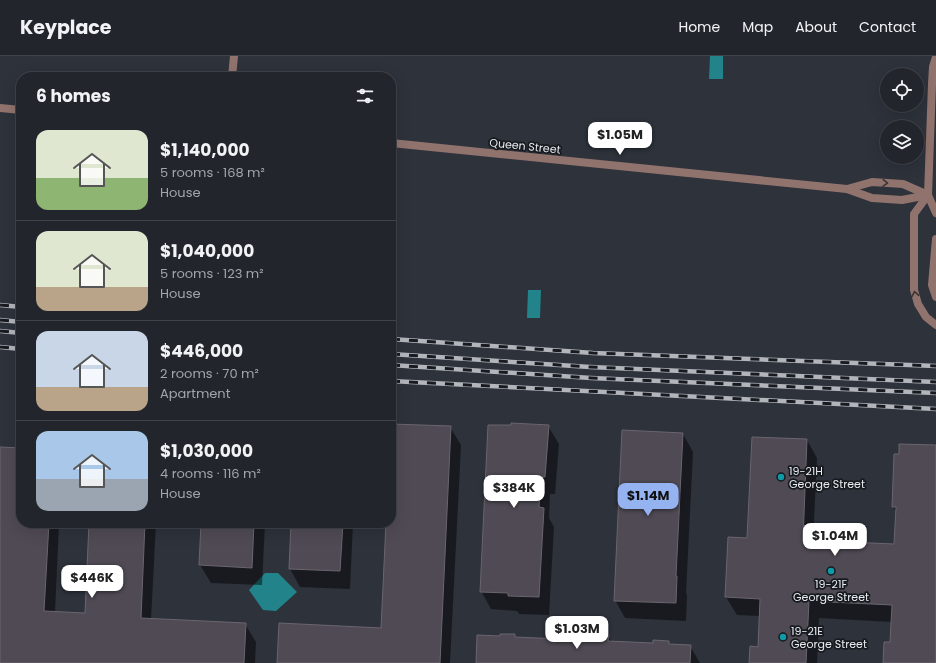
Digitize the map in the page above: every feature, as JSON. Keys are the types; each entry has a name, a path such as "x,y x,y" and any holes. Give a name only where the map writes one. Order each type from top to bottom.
{"street":[{"path":"232,72 234,56"},
{"path":"936,57 932,78 928,195 936,213"},
{"path":"0,108 16,110"},
{"name":"Queen Street","path":"396,144 848,190 872,198 902,200 928,195"},
{"name":"Queen Street","path":"848,190 872,182 903,184 928,195"},
{"path":"928,195 914,214 914,290 918,304 926,317 936,325"},
{"path":"936,239 932,285 936,297"}],"water":[{"path":"710,56 723,56 723,79 709,79"},
{"path":"528,290 541,290 540,318 527,318"},
{"path":"265,573 278,573 297,592 276,611 263,610 249,590"}],"building":[{"path":"511,423 549,425 545,477 541,477 539,507 544,508 539,597 508,596 508,593 480,592 488,425 511,425"},
{"path":"396,424 451,426 440,663 277,663 279,623 381,628 386,528 396,528"},
{"path":"622,430 683,433 676,603 614,601"},
{"path":"752,437 807,439 803,540 894,544 896,507 892,507 894,454 899,454 899,444 936,445 936,663 883,663 884,642 890,642 892,605 809,601 806,663 749,663 750,646 758,647 760,599 725,597 728,537 747,538"},
{"path":"0,447 16,448 16,528 49,528 44,611 85,613 89,528 145,528 141,618 246,623 244,663 0,663"},
{"path":"201,528 254,528 252,568 199,565"},
{"path":"291,528 343,528 340,571 289,569"},
{"path":"560,633 609,635 608,641 653,643 653,640 669,641 669,644 691,645 690,663 476,663 477,635 500,636 500,634 515,634 515,637 560,639"}],"railway":[{"path":"0,305 16,307"},
{"path":"0,320 16,322"},
{"path":"0,331 16,333"},
{"path":"396,339 593,353 936,366"},
{"path":"0,347 16,349"},
{"path":"396,354 590,367 936,382"},
{"path":"396,365 591,378 936,393"},
{"path":"396,381 936,409"}],"place":[{"name":"19-21H George Street","path":"781,477"},
{"name":"19-21F George Street","path":"831,571"},
{"name":"19-21E George Street","path":"783,637"}]}
